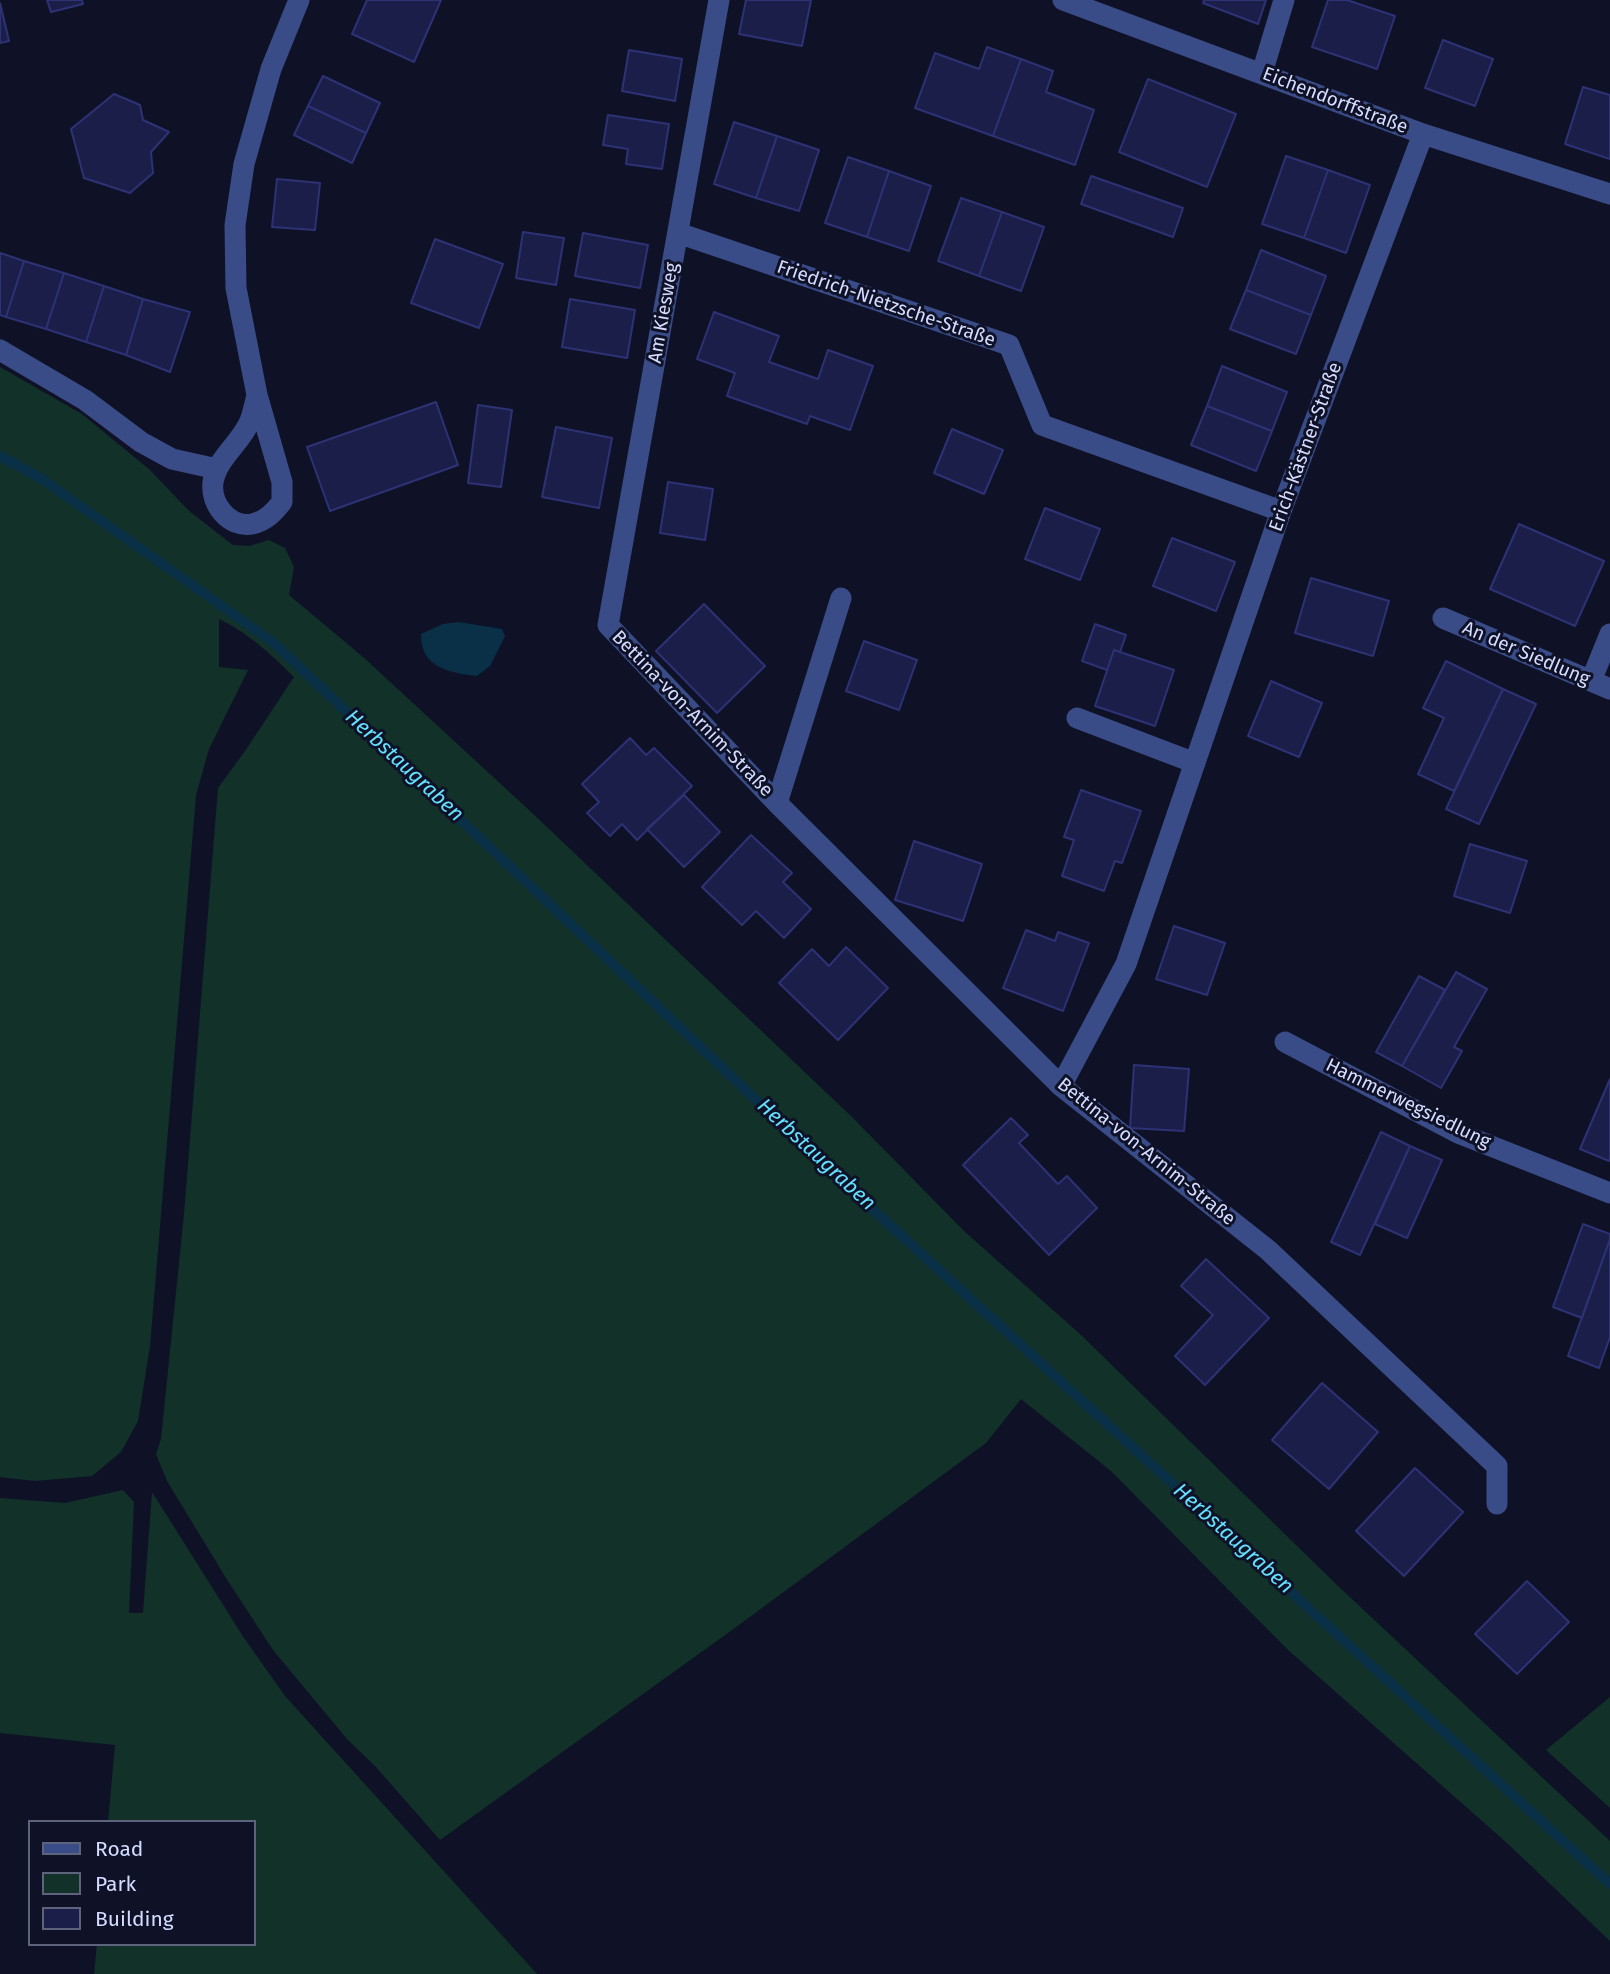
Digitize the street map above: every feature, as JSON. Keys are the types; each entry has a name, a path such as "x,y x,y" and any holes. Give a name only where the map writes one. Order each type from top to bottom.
{"street":[{"path":"257,395 250,422 217,469 213,484 217,506 225,516 237,523 251,524 270,516 282,502 282,482 257,395 236,288 235,225 244,164 271,69 299,0"},
{"name":"Am Kiesweg","path":"608,625 719,0"},
{"name":"Eichendorffstraße","path":"1063,0 1423,134 1610,194"},
{"path":"1262,73 1284,0"},
{"name":"Erich-Kästner-Straße","path":"1061,1086 1126,964 1281,511 1423,134"},
{"name":"Friedrich-Nietzsche-Straße","path":"678,233 1009,345 1042,425 1281,511"},
{"path":"0,350 85,400 141,442 172,459 217,469"},
{"name":"Bettina-von-Arnim-Straße","path":"777,803 841,598"},
{"name":"An der Siedlung","path":"1443,618 1601,685"},
{"name":"Bettina-von-Arnim-Straße","path":"608,625 777,803 1061,1086 1268,1250 1487,1456 1497,1466 1497,1504"},
{"path":"1601,685 1610,634"},
{"path":"1077,718 1195,763"},
{"name":"Hammerwegsiedlung","path":"1285,1042 1458,1133 1610,1193"}],"green space":[{"path":"0,367 82,414 150,470 189,511 233,545 249,546 269,540 285,548 294,567 289,595 363,657 529,810 853,1118 965,1232 1080,1334 1337,1585 1610,1841 1610,1941 1507,1843 1287,1649 1111,1471 1021,1399 986,1443 440,1840 376,1767 347,1739 273,1650 167,1481 156,1454 161,1439 184,1214 218,788 294,677 249,637 219,619 219,667 248,670 209,749 196,795 150,1346 138,1421 121,1452 92,1476 35,1481 0,1477"},
{"path":"123,1490 134,1502 129,1613 143,1613 152,1492 244,1638 285,1696 537,1974 94,1974 97,1946 256,1946 256,1820 108,1820 115,1745 0,1733 0,1498 65,1503"},
{"path":"1610,1697 1610,1808 1546,1750"}],"water":[{"path":"459,622 502,629 505,636 490,666 477,676 439,667 431,661 422,645 421,634 443,624"}],"building":[{"path":"47,0 82,0 83,4 51,12"},
{"path":"367,0 441,0 414,62 352,34"},
{"path":"746,0 811,0 802,46 739,34"},
{"path":"1204,0 1266,0 1258,24 1203,3"},
{"path":"1328,0 1347,0 1395,16 1377,69 1312,47"},
{"path":"0,3 9,41 0,43"},
{"path":"1443,40 1493,59 1475,106 1425,88"},
{"path":"987,47 1021,59 993,136 915,108 935,53 979,69"},
{"path":"629,50 682,59 675,101 622,91"},
{"path":"1021,59 1053,71 1046,92 1094,110 1075,165 993,136"},
{"path":"323,76 380,103 366,133 308,106"},
{"path":"1148,79 1236,114 1207,187 1119,152"},
{"path":"1583,87 1610,95 1610,159 1565,144"},
{"path":"114,94 140,105 143,120 169,132 151,152 153,173 130,193 84,178 71,129"},
{"path":"308,106 366,133 352,163 294,135"},
{"path":"608,115 669,124 662,169 626,164 628,149 603,145"},
{"path":"734,122 777,136 756,198 714,184"},
{"path":"777,136 819,150 799,211 756,198"},
{"path":"1286,156 1328,170 1304,238 1262,224"},
{"path":"848,157 889,171 867,237 825,223"},
{"path":"1328,170 1370,185 1346,253 1304,238"},
{"path":"889,171 931,186 909,251 867,237"},
{"path":"1091,176 1183,208 1173,237 1081,204"},
{"path":"277,179 320,183 315,230 272,227"},
{"path":"961,198 1002,212 979,276 938,261"},
{"path":"1002,212 1044,227 1021,291 979,276"},
{"path":"523,232 564,238 556,285 516,278"},
{"path":"583,233 648,245 640,288 575,276"},
{"path":"435,239 503,264 479,328 411,303"},
{"path":"1261,250 1326,276 1311,315 1246,290"},
{"path":"0,253 24,261 6,317 0,315"},
{"path":"24,261 64,273 46,329 6,317"},
{"path":"64,273 104,286 86,342 46,329"},
{"path":"104,286 143,299 126,355 86,342"},
{"path":"1246,290 1311,315 1296,354 1230,329"},
{"path":"143,299 190,312 170,372 126,355"},
{"path":"570,299 635,310 627,358 562,347"},
{"path":"714,312 779,336 769,362 818,379 828,350 873,366 850,430 810,416 807,424 727,396 735,373 697,359"},
{"path":"1222,366 1287,392 1272,431 1207,406"},
{"path":"436,402 458,465 330,511 307,447"},
{"path":"478,405 512,410 501,487 468,483"},
{"path":"1207,406 1272,431 1256,471 1191,445"},
{"path":"556,427 612,438 599,508 542,497"},
{"path":"952,429 1003,450 984,494 934,473"},
{"path":"668,482 713,489 705,540 660,533"},
{"path":"1045,508 1100,529 1080,580 1025,559"},
{"path":"1519,524 1604,561 1575,626 1490,589"},
{"path":"1172,538 1235,562 1216,611 1153,586"},
{"path":"1311,578 1389,601 1373,656 1295,633"},
{"path":"704,604 765,666 717,713 656,651"},
{"path":"1095,624 1126,635 1120,652 1114,650 1107,670 1082,661"},
{"path":"864,641 917,660 899,710 846,691"},
{"path":"1114,650 1174,670 1155,726 1095,706"},
{"path":"1446,661 1503,689 1454,791 1418,774 1444,718 1423,708"},
{"path":"1271,681 1322,703 1299,757 1248,736"},
{"path":"1503,689 1536,704 1479,824 1446,809"},
{"path":"630,738 646,755 654,748 692,786 637,840 622,824 610,836 587,813 599,802 582,784"},
{"path":"1081,790 1141,811 1122,863 1115,861 1104,891 1062,876 1074,840 1064,837"},
{"path":"684,795 720,832 684,867 647,829"},
{"path":"751,835 792,873 783,882 811,909 784,938 756,911 742,925 702,887"},
{"path":"914,841 982,864 963,921 895,900"},
{"path":"1470,844 1527,861 1510,913 1454,896"},
{"path":"1174,926 1225,943 1207,995 1156,979"},
{"path":"1026,930 1055,941 1058,932 1089,943 1063,1011 1003,988"},
{"path":"846,947 888,988 838,1040 779,983 812,949 829,966"},
{"path":"1456,972 1487,989 1454,1047 1462,1051 1441,1088 1402,1066"},
{"path":"1419,976 1445,990 1402,1066 1376,1052"},
{"path":"1134,1065 1189,1069 1184,1131 1130,1128"},
{"path":"1610,1079 1610,1158 1609,1161 1580,1149"},
{"path":"1011,1118 1028,1135 1019,1143 1058,1184 1067,1176 1097,1208 1049,1255 963,1165"},
{"path":"1381,1132 1410,1146 1360,1255 1331,1242"},
{"path":"1410,1146 1442,1160 1407,1238 1375,1224"},
{"path":"1583,1224 1610,1234 1610,1239 1582,1318 1553,1307"},
{"path":"1610,1239 1610,1337 1599,1368 1568,1356"},
{"path":"1206,1259 1269,1318 1205,1385 1175,1356 1213,1315 1181,1286"},
{"path":"1322,1383 1378,1432 1329,1489 1272,1440"},
{"path":"1415,1468 1463,1512 1404,1576 1356,1531"},
{"path":"1527,1581 1569,1622 1517,1674 1475,1634"}],"waterway":[{"name":"Herbstaugraben","path":"0,456 42,479 274,643 845,1184 1610,1884"}]}
